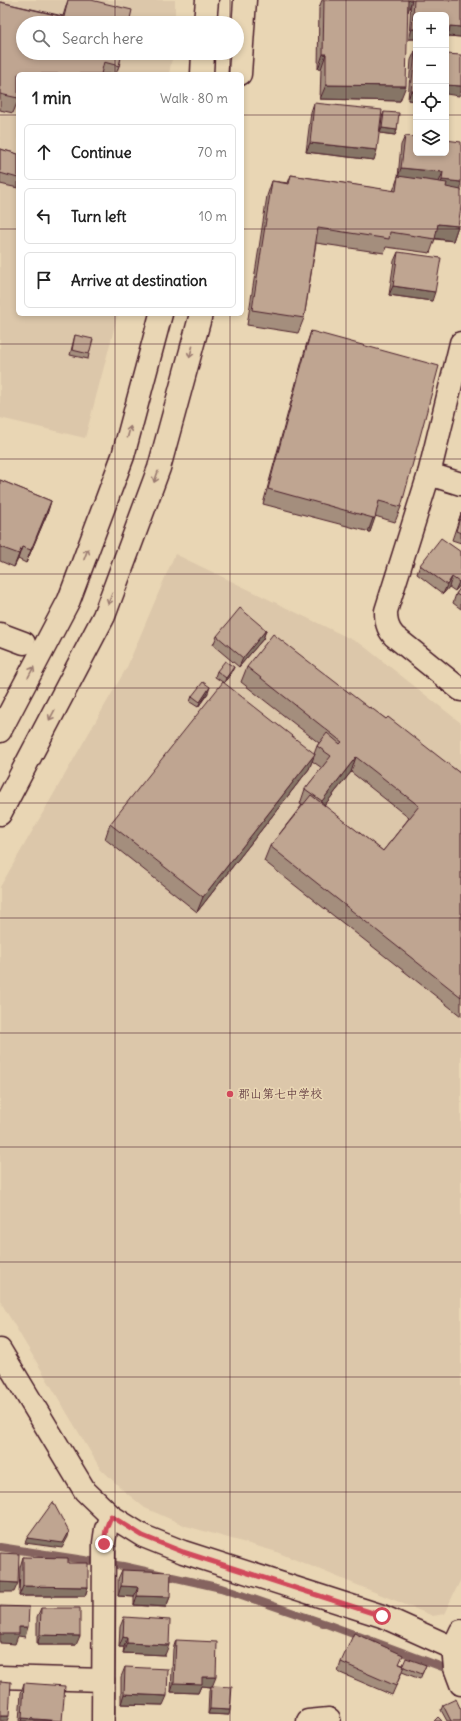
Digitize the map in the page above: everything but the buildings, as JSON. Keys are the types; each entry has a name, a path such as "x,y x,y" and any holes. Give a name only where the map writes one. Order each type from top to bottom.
{"street":[{"path":"205,16 206,0"},
{"path":"244,16 245,0"},
{"path":"202,72 203,60"},
{"path":"240,72 241,60"},
{"path":"0,731 69,600 122,456 160,316"},
{"path":"0,814 104,616 159,468 200,316"},
{"path":"461,343 429,474 386,611 386,620 389,630 394,636 461,690"},
{"path":"429,474 461,484"},
{"path":"0,634 24,643"},
{"path":"0,1350 85,1491 111,1516 143,1536 183,1552 457,1640 455,1668 461,1684"},
{"path":"102,1721 104,1544 106,1529 111,1516"},
{"path":"0,1677 103,1680"}],"shaded area":[{"path":"0,0 175,0 175,16 16,16 16,60 172,60 169,72 16,72 16,316 117,316 85,438 0,418"},
{"name":"郡山第七中学校","path":"175,554 361,644 461,723 461,1579 444,1614 433,1616 274,1551 186,1526 145,1508 124,1491 100,1468 0,1301 0,887 127,667"}],"waterway":[{"path":"0,1547 123,1566 221,1588 329,1625 453,1671"}],"place":[{"name":"郡山第七中学校","path":"230,1094"}],"route":[{"path":"104,1544 106,1529 111,1516 143,1536 183,1552 382,1616"}]}
